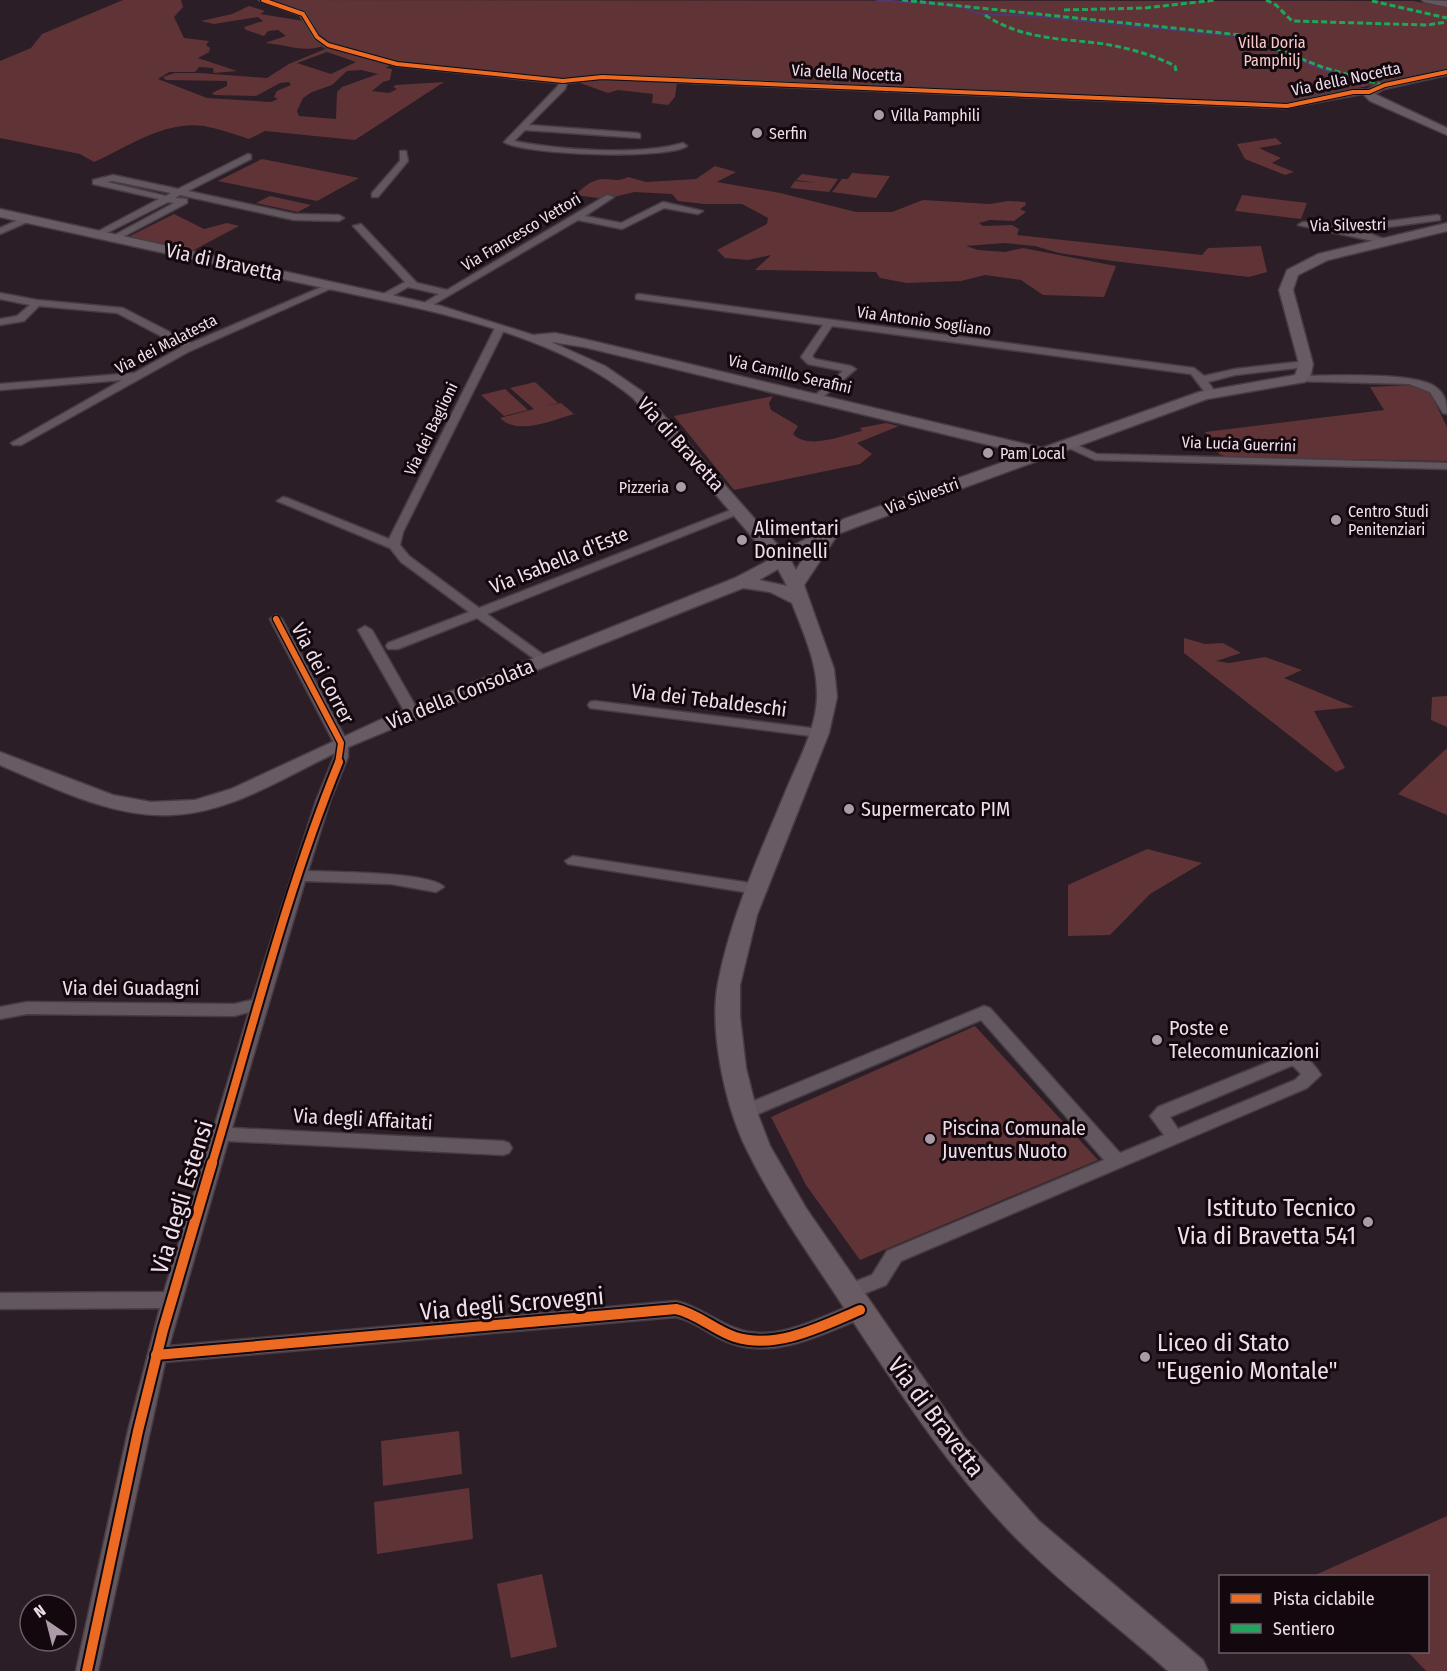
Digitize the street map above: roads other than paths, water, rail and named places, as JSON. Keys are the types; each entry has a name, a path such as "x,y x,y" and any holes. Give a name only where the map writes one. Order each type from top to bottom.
{"main road":[{"path":"1428,0 1446,1"},
{"name":"Via della Nocetta","path":"1370,92 1381,86 1447,72"},
{"path":"1370,92 1368,94 1374,99 1447,132"},
{"name":"Via di Bravetta","path":"0,213 426,306 500,328 605,371 628,385 762,535 782,561 797,592 820,651 827,679 826,707 819,734 741,931 729,985 728,1017 734,1068 745,1112 771,1173 933,1418 1002,1503 1048,1548 1192,1671"},
{"name":"Via Silvestri","path":"1306,364 1286,290 1290,277 1302,266 1315,259 1384,242 1442,223"},
{"name":"Via Camillo Serafini","path":"528,339 558,337 1043,453"},
{"path":"1043,453 1211,393 1300,379 1306,364"},
{"name":"Via Silvestri","path":"782,561 796,549 837,528 1043,453"},
{"name":"Via Silvestri","path":"762,535 790,539 837,528"},
{"name":"Via Silvestri","path":"797,592 817,549 837,528"},
{"name":"Via della Consolata","path":"0,758 113,802 140,808 174,809 206,804 231,795 341,743 741,582 782,561"},
{"path":"741,582 797,592"}],"street":[{"name":"Via della Nocetta","path":"263,0 303,14 317,37 328,45 396,64 563,81 602,77 1284,106 1353,92 1370,92"},
{"path":"563,81 562,87 508,142 642,153 670,152 682,147"},
{"path":"523,127 637,136"},
{"path":"375,195 404,161 404,153"},
{"path":"96,235 165,198 248,158"},
{"path":"181,202 96,182 113,178 294,217 339,218"},
{"path":"112,239 197,195"},
{"name":"Via Francesco Vettori","path":"426,306 610,196"},
{"path":"576,217 620,226 664,204 698,211"},
{"path":"0,231 27,219"},
{"name":"Via Silvestri","path":"1384,242 1368,236 1303,225 1442,223"},
{"path":"358,226 391,258 413,284"},
{"path":"384,297 401,286 413,284 448,293"},
{"name":"Via dei Malatesta","path":"17,443 190,347 334,285"},
{"path":"0,296 37,303 119,310 190,347"},
{"name":"Via Antonio Sogliano","path":"639,297 1194,371 1201,380"},
{"path":"0,322 20,319 37,303"},
{"path":"818,399 851,369 806,358 829,323"},
{"name":"Via dei Baglioni","path":"394,545 397,532 500,328"},
{"path":"1211,393 1201,380 1227,376 1235,372 1306,364"},
{"path":"0,387 137,375"},
{"path":"1300,379 1410,381 1434,390 1447,411"},
{"name":"Via Lucia Guerrini","path":"1068,444 1095,457 1447,466"},
{"path":"284,501 394,545 405,559 543,661"},
{"name":"Via Isabella d'Este","path":"393,646 740,511"},
{"name":"Via dei Correr","path":"276,619 341,743"},
{"path":"365,630 413,714"},
{"name":"Via dei Tebaldeschi","path":"595,705 819,734"},
{"name":"Via degli Estensi","path":"87,1671 156,1355 299,876 323,801 342,757 341,743"},
{"path":"573,861 757,889"},
{"path":"299,876 391,879 436,887"},
{"name":"Via dei Guadagni","path":"0,1013 27,1008 234,1010 261,1003"},
{"path":"745,1112 984,1012 1116,1161"},
{"name":"Via degli Scrovegni","path":"156,1355 676,1309 687,1312 734,1336 778,1340 854,1301 879,1280 894,1256 1302,1084 1310,1079 1312,1075 1310,1070 1297,1059 1287,1061 1164,1112 1159,1116 1160,1120 1175,1137"},
{"name":"Via degli Affaitati","path":"221,1134 503,1148"},
{"path":"0,1301 172,1300"}],"waterway":[{"path":"877,0 960,6 980,14 1034,16 1243,37 1364,86"}],"place":[{"name":"Villa Pamphili","path":"879,115"},
{"name":"Serfin","path":"757,133"},
{"name":"Pam Local","path":"988,453"},
{"name":"Pizzeria","path":"681,487"},
{"name":"Centro Studi Penitenziari","path":"1336,520"},
{"name":"Alimentari Doninelli","path":"742,540"},
{"name":"Supermercato PIM","path":"849,809"},
{"name":"Poste e Telecomunicazioni","path":"1157,1040"},
{"name":"Piscina Comunale Juventus Nuoto","path":"930,1139"},
{"name":"Istituto Tecnico Via di Bravetta 541","path":"1368,1222"},
{"name":"Liceo di Stato \"Eugenio Montale\"","path":"1145,1357"}],"park label":[{"name":"Villa Doria Pamphilj","path":"1272,51"}]}
